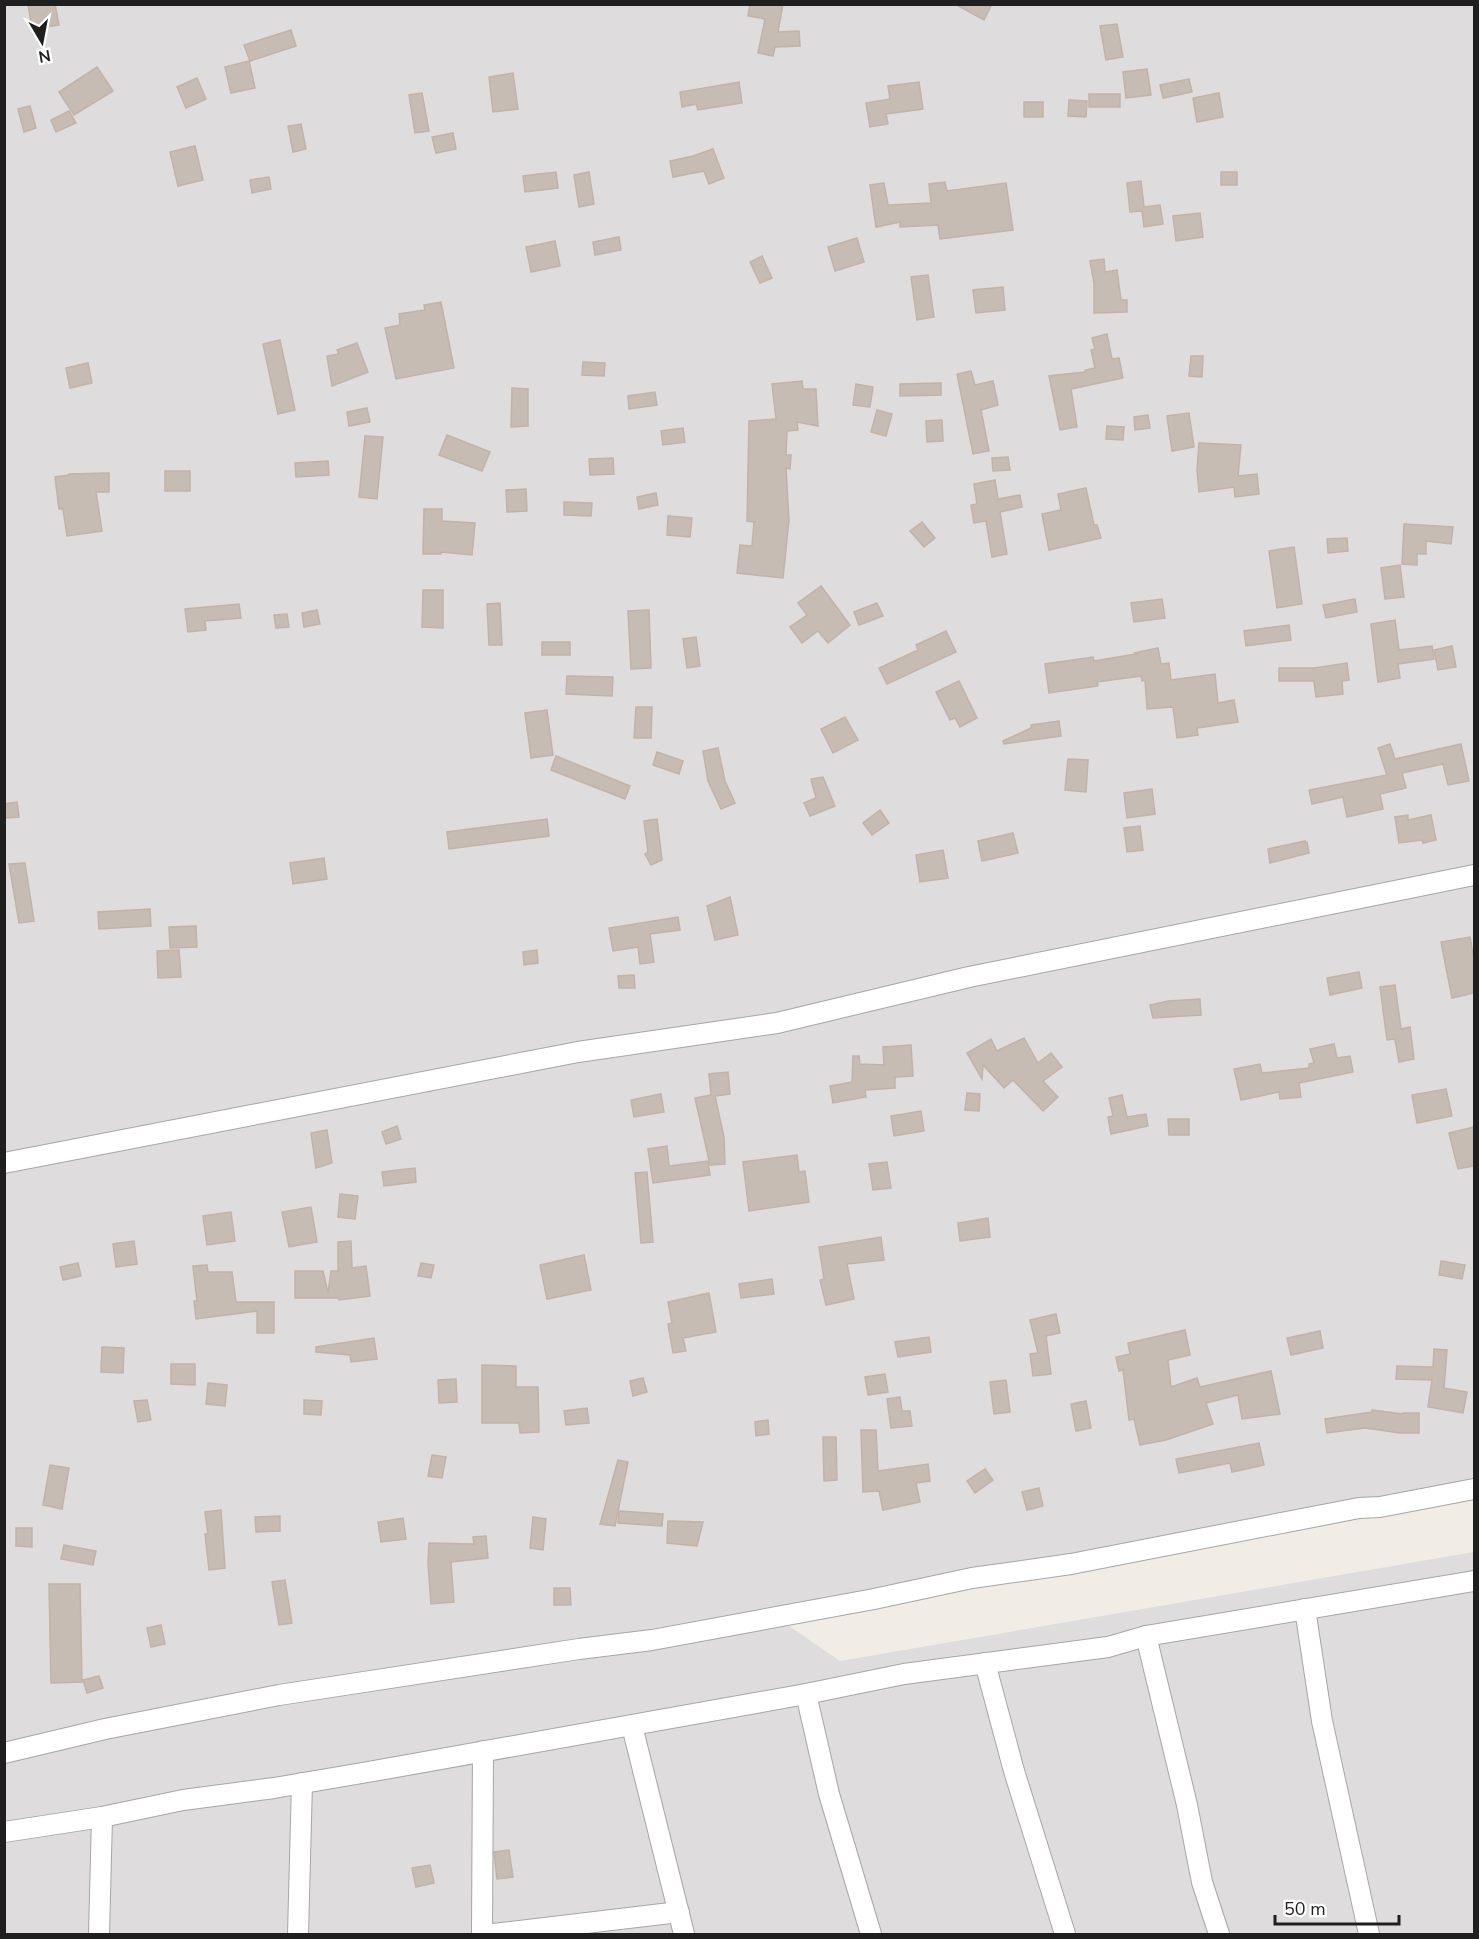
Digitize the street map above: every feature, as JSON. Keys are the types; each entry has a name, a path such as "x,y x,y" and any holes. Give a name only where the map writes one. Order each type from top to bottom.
{"street":[{"path":"4,1163 578,1052 777,1023 969,977 1474,875"},
{"path":"4,1753 105,1729 268,1697 568,1650 652,1640 874,1599 972,1578 1071,1564 1359,1508 1380,1507 1474,1490"},
{"path":"4,1832 102,1817 183,1800 302,1784 806,1694 904,1674 1098,1649 1146,1636 1474,1581"},
{"path":"1305,1609 1322,1721 1369,1935"},
{"path":"1146,1636 1187,1805 1202,1882 1219,1935"},
{"path":"985,1663 1014,1771 1065,1935"},
{"path":"806,1694 829,1794 870,1935"},
{"path":"632,1725 684,1935"},
{"path":"482,1935 483,1751"},
{"path":"298,1935 302,1784"},
{"path":"99,1935 102,1817"},
{"path":"493,1935 679,1912"}],"shaded area":[{"path":"5,5 1474,5 1474,1482 5,1744"},
{"path":"1474,1552 1474,1934 5,1934 5,1755 776,1617 840,1661"}],"building":[{"path":"28,4 55,4 59,25 32,29"},
{"path":"750,4 783,4 778,32 799,31 800,46 775,47 773,56 758,53 765,19 748,16"},
{"path":"955,4 992,4 984,20"},
{"path":"1117,24 1123,57 1106,60 1100,26"},
{"path":"291,30 296,46 250,61 244,45"},
{"path":"249,61 255,88 231,93 225,67"},
{"path":"97,67 113,91 74,115 59,92"},
{"path":"1147,69 1151,95 1126,98 1123,72"},
{"path":"513,73 518,109 493,112 489,77"},
{"path":"197,78 206,99 186,108 177,87"},
{"path":"1189,79 1192,92 1163,98 1160,85"},
{"path":"739,82 742,103 698,110 696,104 682,107 680,92"},
{"path":"919,82 923,109 886,114 888,124 870,127 866,103 890,99 888,86"},
{"path":"422,93 429,131 415,133 409,95"},
{"path":"1219,93 1223,117 1197,122 1193,98"},
{"path":"1089,94 1120,94 1120,107 1089,107"},
{"path":"1069,100 1087,101 1086,117 1068,116"},
{"path":"1024,102 1043,102 1043,117 1024,117"},
{"path":"30,106 36,128 24,132 18,109"},
{"path":"69,111 76,123 56,132 51,120"},
{"path":"301,124 306,149 293,152 288,126"},
{"path":"453,133 456,149 436,153 432,137"},
{"path":"195,146 203,180 178,186 170,152"},
{"path":"713,149 724,178 709,184 704,171 673,177 670,161"},
{"path":"556,172 558,188 525,192 523,176"},
{"path":"589,172 594,204 579,207 574,175"},
{"path":"1221,172 1237,172 1237,185 1221,185"},
{"path":"269,177 271,189 252,193 250,180"},
{"path":"1141,181 1144,207 1160,205 1163,224 1144,227 1142,211 1130,212 1127,183"},
{"path":"945,182 947,191 1006,183 1013,230 940,239 938,225 900,227 900,222 876,227 870,185 884,183 888,205 931,203 929,184"},
{"path":"1200,213 1203,237 1176,241 1173,216"},
{"path":"619,237 621,250 595,255 593,242"},
{"path":"857,238 864,262 835,271 828,247"},
{"path":"555,241 560,266 531,272 526,247"},
{"path":"762,256 772,278 760,283 750,262"},
{"path":"1104,259 1105,272 1117,270 1121,300 1127,300 1127,312 1094,313 1094,283 1090,261"},
{"path":"928,275 934,317 917,320 911,277"},
{"path":"1003,287 1005,310 976,313 973,290"},
{"path":"441,302 454,368 396,379 385,328 400,325 399,314 425,310 424,305"},
{"path":"1107,334 1112,359 1119,358 1123,378 1071,389 1077,427 1060,430 1049,376 1085,372 1085,370 1095,368 1091,350 1095,349 1092,338"},
{"path":"280,340 295,410 278,414 263,344"},
{"path":"357,343 368,372 332,386 327,356 339,354 337,350"},
{"path":"1191,356 1203,356 1202,377 1189,376"},
{"path":"583,362 605,363 604,376 582,375"},
{"path":"88,363 92,383 70,388 66,368"},
{"path":"971,371 975,385 993,381 998,405 981,410 989,451 973,454 957,374"},
{"path":"802,381 803,389 816,389 818,426 797,422 798,430 787,431 786,455 791,455 790,469 786,468 789,520 783,578 737,573 740,545 752,546 754,522 747,521 749,421 776,419 772,384"},
{"path":"941,383 941,395 900,396 900,384"},
{"path":"856,384 873,387 870,407 853,405"},
{"path":"512,388 528,389 528,426 511,427"},
{"path":"655,392 657,405 629,409 628,396"},
{"path":"367,408 370,422 349,426 347,412"},
{"path":"877,410 892,414 886,436 871,432"},
{"path":"1189,413 1194,447 1172,451 1167,416"},
{"path":"1148,415 1150,428 1135,430 1134,417"},
{"path":"942,420 943,441 927,442 926,421"},
{"path":"1107,426 1124,427 1123,440 1106,439"},
{"path":"683,428 685,442 663,445 661,431"},
{"path":"447,435 490,452 482,471 439,455"},
{"path":"365,436 383,437 377,499 359,497"},
{"path":"1199,443 1241,445 1238,476 1257,474 1259,494 1235,497 1234,487 1199,492 1197,470"},
{"path":"1008,457 1010,470 993,471 992,458"},
{"path":"613,458 614,474 590,475 589,459"},
{"path":"328,461 329,475 296,477 295,463"},
{"path":"165,471 190,471 190,491 165,491"},
{"path":"109,473 109,492 96,492 102,531 67,536 63,509 59,509 55,477 69,474"},
{"path":"995,480 998,499 1020,495 1022,507 1000,512 1007,554 992,557 986,521 974,523 971,505 977,504 974,484"},
{"path":"1086,488 1094,525 1097,525 1101,538 1049,550 1042,514 1061,510 1058,494"},
{"path":"526,489 527,511 507,512 506,490"},
{"path":"656,493 658,505 639,509 637,497"},
{"path":"564,502 592,503 591,516 564,515"},
{"path":"424,509 442,509 442,521 475,523 472,555 441,552 441,554 423,554"},
{"path":"668,516 692,518 690,537 667,535"},
{"path":"922,522 935,538 924,547 910,531"},
{"path":"1404,524 1453,527 1451,544 1426,541 1426,554 1417,554 1417,565 1402,564"},
{"path":"1347,538 1348,551 1328,553 1327,539"},
{"path":"1294,547 1302,604 1277,608 1269,551"},
{"path":"1400,565 1404,597 1385,599 1381,568"},
{"path":"821,586 850,625 828,643 818,631 802,643 790,627 807,615 798,603"},
{"path":"423,590 443,590 443,628 422,627"},
{"path":"1162,599 1165,618 1134,622 1131,603"},
{"path":"1355,599 1357,612 1326,618 1323,605"},
{"path":"500,603 502,645 489,645 487,604"},
{"path":"877,603 883,616 859,625 854,612"},
{"path":"239,604 241,618 205,621 206,630 188,632 185,609"},
{"path":"317,610 320,624 304,627 302,613"},
{"path":"649,610 651,668 631,669 628,611"},
{"path":"287,614 289,627 276,628 274,615"},
{"path":"1395,620 1399,650 1432,646 1434,659 1398,664 1400,678 1378,682 1371,624"},
{"path":"1289,625 1291,640 1246,646 1244,631"},
{"path":"946,631 956,652 887,684 879,668 918,650 916,645"},
{"path":"696,637 700,666 687,668 683,639"},
{"path":"542,642 570,642 570,655 542,655"},
{"path":"1452,646 1456,667 1438,670 1434,650"},
{"path":"1158,648 1161,664 1169,663 1171,680 1215,674 1218,703 1234,700 1238,722 1197,728 1198,735 1177,738 1173,707 1147,709 1145,680 1142,681 1141,676 1097,682 1098,686 1049,693 1045,664 1093,657 1094,661"},
{"path":"1347,663 1349,680 1342,681 1343,694 1316,697 1314,681 1279,681 1279,668 1314,668"},
{"path":"567,676 613,677 612,696 566,694"},
{"path":"959,681 977,718 960,727 955,718 950,720 936,692"},
{"path":"636,707 652,707 651,738 634,738"},
{"path":"547,710 553,755 531,758 525,713"},
{"path":"845,717 858,740 833,753 821,729"},
{"path":"1059,721 1061,736 1004,744 1003,741 1031,728 1031,725"},
{"path":"1390,744 1395,759 1461,744 1469,781 1448,785 1443,764 1402,773 1406,788 1380,794 1383,809 1347,817 1343,797 1312,804 1309,790 1387,775 1378,748"},
{"path":"718,748 725,781 735,803 721,809 708,781 703,751"},
{"path":"657,752 683,761 679,774 653,765"},
{"path":"556,756 630,786 625,799 551,770"},
{"path":"1068,759 1088,760 1086,792 1065,790"},
{"path":"823,777 835,806 810,816 804,803 816,798 811,779"},
{"path":"1152,789 1155,814 1127,818 1124,793"},
{"path":"17,802 19,817 6,818 4,804"},
{"path":"880,810 889,823 872,835 863,823"},
{"path":"1408,815 1408,820 1431,815 1436,840 1423,843 1422,840 1399,843 1395,817"},
{"path":"547,819 549,836 449,849 447,832"},
{"path":"657,819 662,860 651,865 645,854 648,852 644,821"},
{"path":"1140,826 1143,850 1127,852 1124,828"},
{"path":"1013,833 1018,853 982,861 978,841"},
{"path":"1305,841 1309,853 1270,863 1268,849"},
{"path":"943,850 948,878 920,882 916,855"},
{"path":"324,858 327,879 293,884 290,863"},
{"path":"25,863 34,921 19,923 9,864"},
{"path":"730,897 738,935 715,940 707,906"},
{"path":"150,909 151,926 99,929 98,912"},
{"path":"678,917 680,930 650,934 654,962 640,964 638,947 613,951 609,928"},
{"path":"196,926 197,947 170,948 169,927"},
{"path":"1470,937 1474,960 1474,993 1452,998 1441,942"},
{"path":"179,950 181,977 158,978 157,951"},
{"path":"537,950 538,963 524,965 523,952"},
{"path":"1359,972 1362,988 1330,995 1327,978"},
{"path":"634,975 635,988 619,988 618,976"},
{"path":"1395,985 1401,1029 1410,1027 1414,1059 1399,1062 1395,1039 1387,1040 1380,987"},
{"path":"1200,999 1201,1015 1153,1018 1150,1005 1168,1001"},
{"path":"1024,1038 1038,1063 1051,1053 1062,1067 1043,1081 1058,1097 1043,1111 1013,1080 1004,1088 983,1065 982,1079 967,1053 991,1039 997,1051"},
{"path":"1334,1044 1337,1058 1350,1056 1353,1072 1299,1083 1301,1097 1280,1099 1279,1092 1241,1100 1234,1069 1260,1064 1262,1073 1309,1068 1309,1064 1314,1063 1310,1049"},
{"path":"911,1045 913,1076 895,1077 895,1088 865,1090 866,1097 833,1103 830,1086 852,1082 853,1056 859,1056 860,1064 884,1065 883,1047"},
{"path":"728,1072 730,1094 715,1096 724,1137 725,1164 710,1165 695,1098 711,1095 709,1074"},
{"path":"1446,1089 1452,1116 1417,1123 1412,1095"},
{"path":"967,1093 980,1094 979,1111 965,1110"},
{"path":"661,1094 664,1112 634,1117 631,1100"},
{"path":"1122,1095 1127,1117 1146,1114 1148,1126 1111,1134 1108,1117 1113,1116 1109,1098"},
{"path":"921,1111 924,1131 894,1136 891,1116"},
{"path":"1168,1119 1189,1119 1189,1135 1169,1135"},
{"path":"397,1126 401,1139 386,1144 382,1132"},
{"path":"1474,1127 1474,1166 1458,1169 1449,1133"},
{"path":"327,1130 332,1163 316,1168 311,1133"},
{"path":"667,1146 669,1166 708,1161 710,1175 653,1183 648,1149"},
{"path":"797,1155 799,1172 805,1171 809,1202 749,1211 743,1162"},
{"path":"887,1162 891,1188 873,1190 869,1164"},
{"path":"415,1168 416,1182 384,1186 382,1172"},
{"path":"647,1172 653,1242 641,1243 635,1173"},
{"path":"340,1194 358,1196 355,1219 338,1217"},
{"path":"311,1207 317,1242 289,1247 282,1212"},
{"path":"231,1212 235,1241 207,1245 203,1216"},
{"path":"988,1218 990,1237 960,1241 958,1223"},
{"path":"881,1237 884,1260 847,1264 854,1299 826,1305 820,1280 824,1279 819,1247"},
{"path":"134,1241 137,1264 116,1267 113,1244"},
{"path":"351,1241 352,1268 366,1266 370,1296 339,1300 339,1298 295,1298 295,1271 323,1271 328,1293 331,1271 338,1271 338,1242"},
{"path":"584,1255 591,1290 547,1299 540,1265"},
{"path":"1441,1261 1465,1265 1462,1279 1439,1275"},
{"path":"78,1263 81,1276 63,1280 60,1267"},
{"path":"421,1263 434,1265 431,1278 418,1276"},
{"path":"207,1265 208,1272 232,1272 236,1302 274,1302 274,1333 257,1333 257,1311 196,1319 194,1301 197,1301 193,1266"},
{"path":"772,1279 774,1294 741,1298 739,1284"},
{"path":"709,1293 716,1332 683,1338 686,1351 673,1353 668,1324 672,1323 668,1302"},
{"path":"1056,1314 1060,1333 1046,1336 1051,1374 1033,1376 1030,1354 1038,1353 1030,1320"},
{"path":"1185,1330 1190,1355 1168,1360 1171,1387 1197,1378 1200,1387 1271,1371 1280,1414 1242,1419 1238,1395 1206,1403 1213,1424 1166,1440 1140,1445 1134,1419 1129,1420 1123,1370 1119,1371 1116,1357 1130,1354 1128,1343"},
{"path":"1320,1331 1323,1348 1291,1355 1287,1338"},
{"path":"929,1337 931,1352 898,1357 895,1342"},
{"path":"374,1338 377,1359 351,1362 350,1355 316,1352 316,1347"},
{"path":"102,1347 124,1348 123,1373 101,1372"},
{"path":"1434,1349 1447,1350 1444,1388 1467,1392 1463,1413 1428,1407 1432,1380 1396,1379 1397,1366 1433,1367"},
{"path":"171,1364 195,1364 195,1385 171,1384"},
{"path":"482,1365 516,1366 516,1387 538,1387 539,1432 520,1433 519,1423 482,1423"},
{"path":"885,1374 888,1392 868,1395 865,1377"},
{"path":"643,1378 647,1392 633,1396 630,1381"},
{"path":"456,1379 457,1402 439,1403 438,1380"},
{"path":"1006,1380 1010,1412 994,1414 990,1382"},
{"path":"208,1383 227,1385 225,1406 206,1404"},
{"path":"900,1397 902,1411 910,1411 912,1426 891,1428 887,1399"},
{"path":"147,1400 151,1420 138,1422 134,1401"},
{"path":"304,1400 322,1401 321,1415 304,1414"},
{"path":"1086,1401 1091,1428 1076,1431 1071,1404"},
{"path":"587,1408 589,1423 566,1425 564,1411"},
{"path":"1372,1410 1403,1414 1419,1413 1419,1433 1365,1428 1327,1433 1325,1419 1372,1412"},
{"path":"768,1420 769,1434 756,1436 755,1422"},
{"path":"861,1430 876,1430 878,1471 928,1464 930,1481 916,1483 920,1502 883,1510 879,1491 863,1492"},
{"path":"823,1437 836,1437 837,1480 824,1481"},
{"path":"1259,1443 1264,1465 1232,1472 1230,1463 1179,1473 1176,1459"},
{"path":"432,1455 446,1457 442,1478 428,1476"},
{"path":"618,1460 628,1462 615,1526 600,1524"},
{"path":"50,1465 69,1468 62,1509 43,1505"},
{"path":"985,1469 993,1480 975,1493 967,1481"},
{"path":"1039,1488 1043,1506 1027,1510 1022,1492"},
{"path":"221,1510 225,1568 209,1570 205,1512"},
{"path":"619,1511 663,1514 662,1526 618,1523"},
{"path":"280,1516 280,1531 256,1532 255,1517"},
{"path":"533,1517 546,1519 543,1550 530,1548"},
{"path":"403,1518 406,1539 381,1542 378,1522"},
{"path":"668,1521 703,1522 697,1546 667,1543"},
{"path":"16,1528 32,1528 32,1547 16,1546"},
{"path":"486,1536 488,1558 451,1562 454,1602 431,1604 429,1543 474,1544 473,1537"},
{"path":"64,1545 96,1551 93,1565 61,1559"},
{"path":"285,1580 292,1623 279,1625 272,1582"},
{"path":"49,1584 80,1584 82,1682 51,1683"},
{"path":"554,1588 570,1588 571,1605 554,1605"},
{"path":"161,1625 165,1644 151,1647 147,1628"},
{"path":"99,1676 103,1688 87,1693 83,1680"},
{"path":"509,1850 513,1877 497,1879 494,1852"},
{"path":"430,1865 434,1883 416,1887 412,1868"}]}
